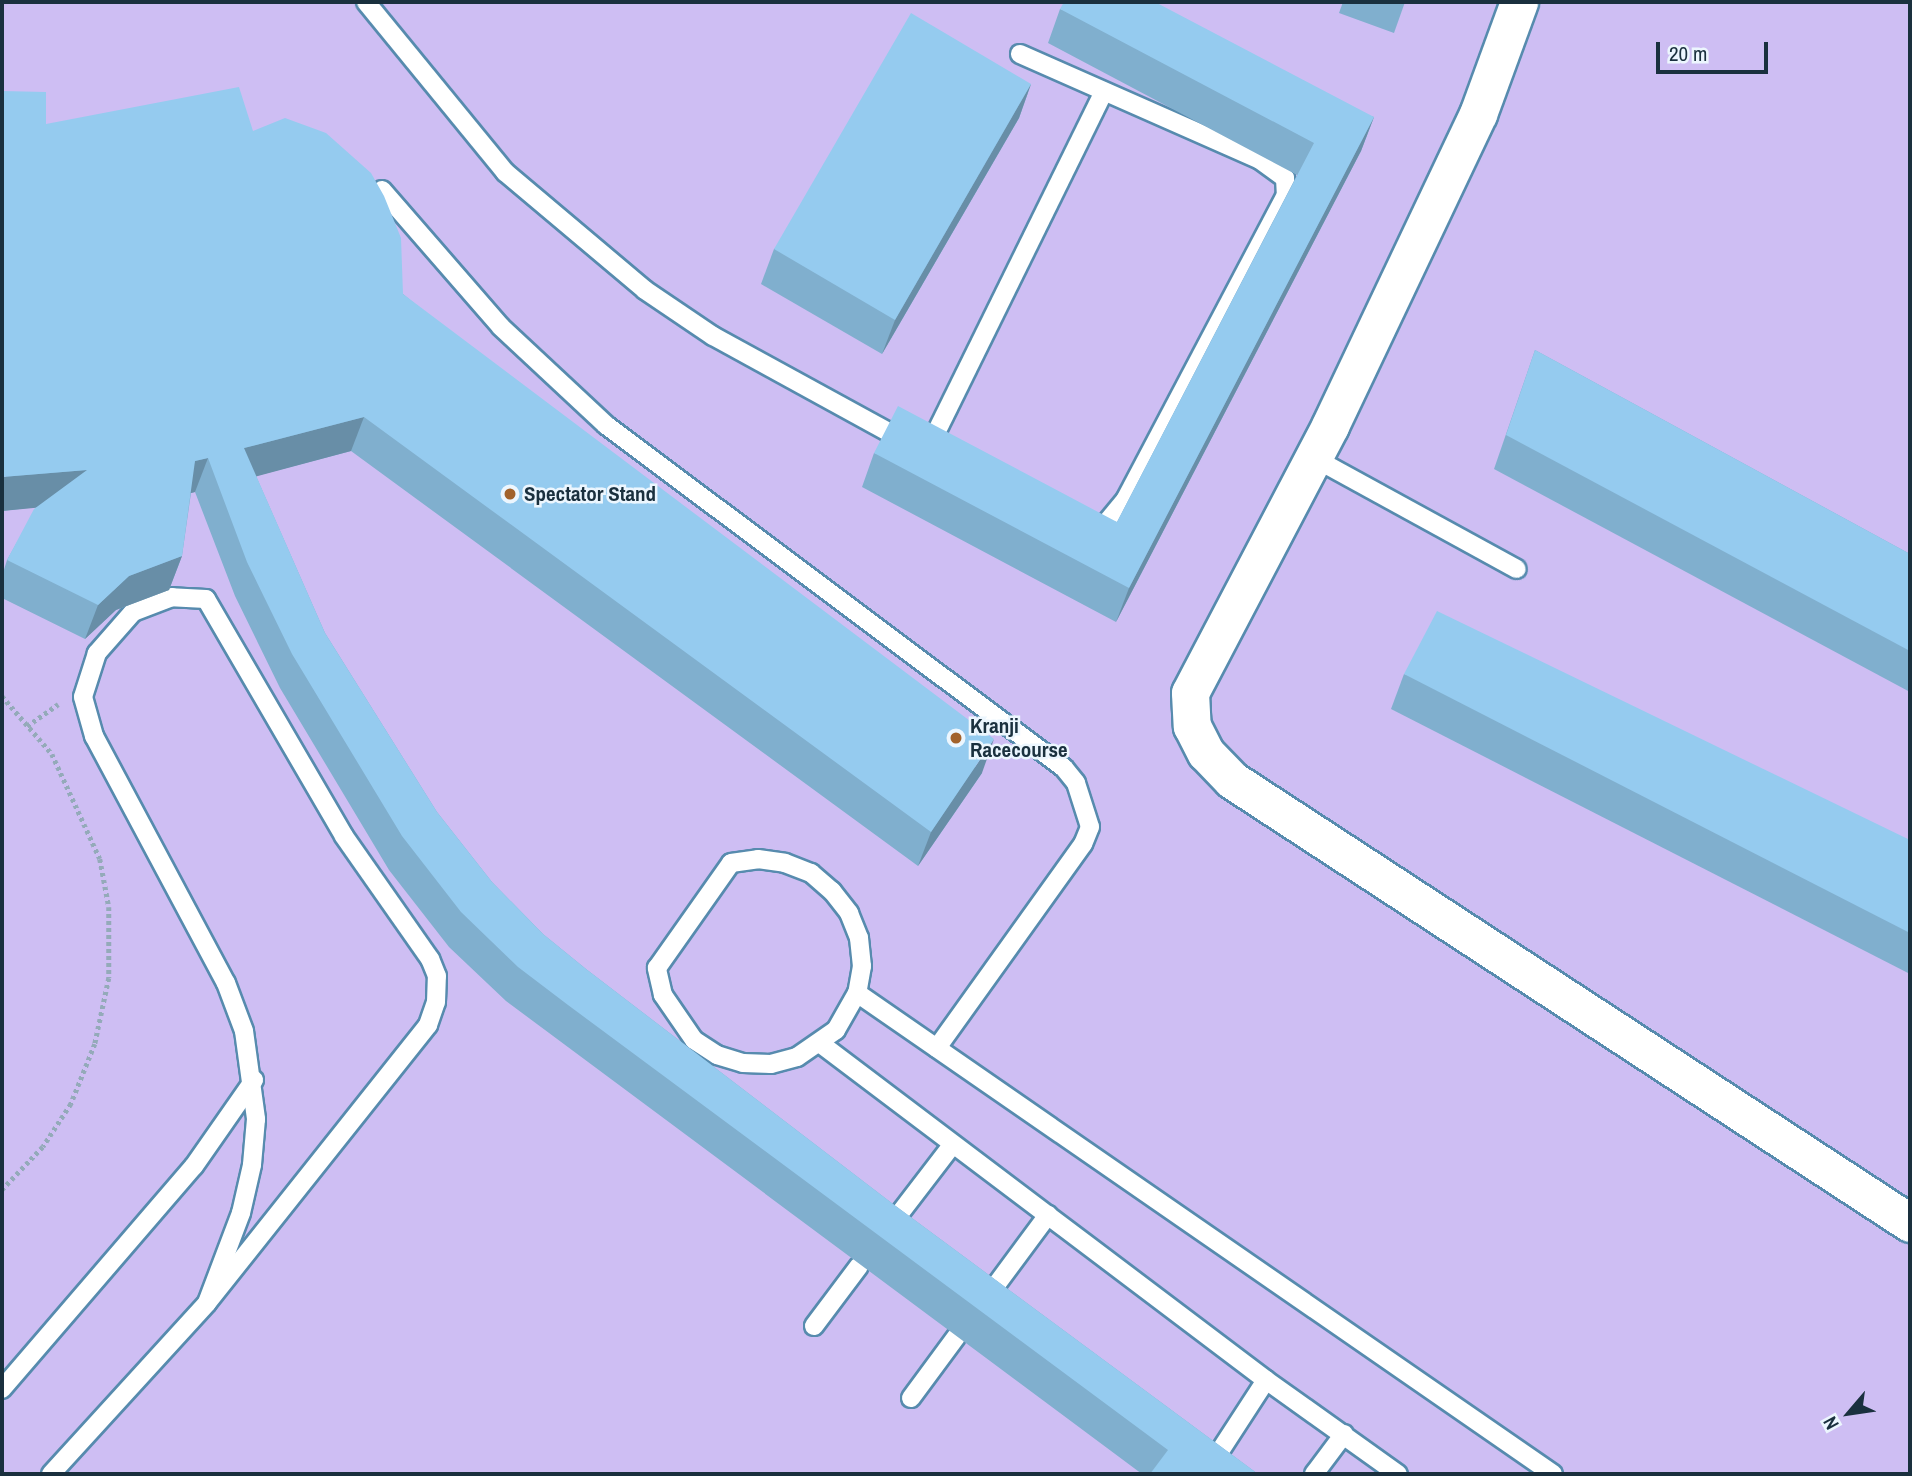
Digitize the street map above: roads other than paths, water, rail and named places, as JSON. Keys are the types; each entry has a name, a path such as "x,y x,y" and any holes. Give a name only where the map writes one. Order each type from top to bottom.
{"street":[{"path":"1519,2 1478,114 1314,458 1190,693 1192,726 1206,753 1232,780 1329,846 1910,1223"}],"lane":[{"path":"366,2 505,172 645,290 713,336 931,456 1104,92"},
{"path":"1020,54 1260,160 1285,178 1286,195 1126,499 1100,533 1082,538"},
{"path":"382,190 501,327 606,425 1064,768 1076,783 1090,827 1083,844 937,1048"},
{"path":"1314,458 1517,569"},
{"path":"51,1474 207,1303 428,1025 436,1002 437,976 417,939 344,836 206,599 172,597 132,612 97,653 83,697 94,736 226,982 244,1031 254,1080 252,1165 241,1213 207,1303"},
{"path":"758,859 785,863 811,873 832,891 849,913 859,938 862,966 857,993 849,1012 821,1044 771,1064 743,1063 717,1055 694,1040 675,1019 663,995 657,968 731,863 758,859"},
{"path":"857,993 1553,1474"},
{"path":"821,1044 1266,1380 1398,1474"},
{"path":"2,1389 194,1166 254,1080"},
{"path":"880,1238 953,1144"},
{"path":"978,1308 1048,1215"},
{"path":"814,1326 859,1266"},
{"path":"911,1398 956,1337"},
{"path":"1205,1474 1266,1380"},
{"path":"1314,1474 1344,1434"}],"place":[{"name":"Spectator Stand","path":"510,494"},
{"name":"Kranji Racecourse","path":"956,738"}]}
